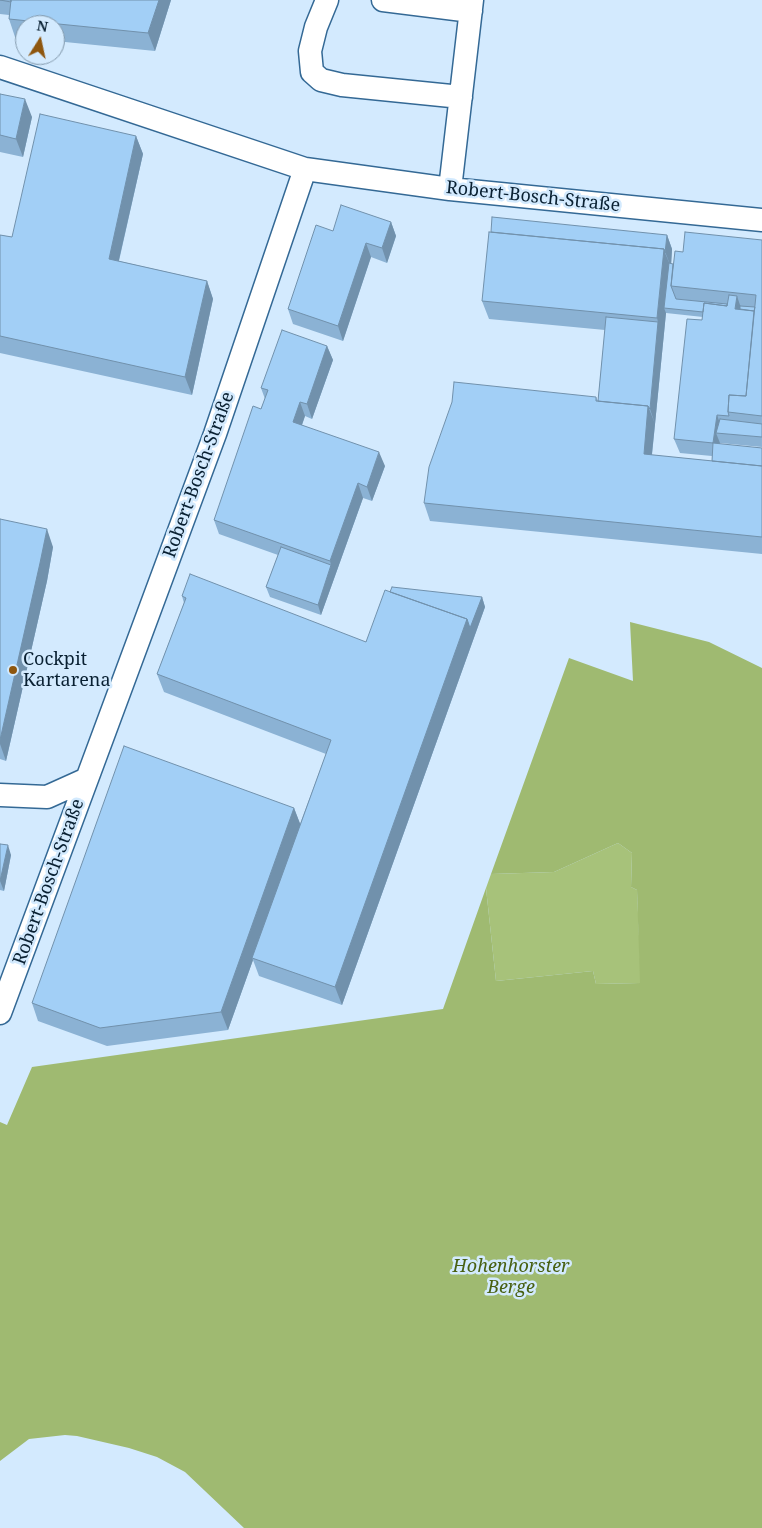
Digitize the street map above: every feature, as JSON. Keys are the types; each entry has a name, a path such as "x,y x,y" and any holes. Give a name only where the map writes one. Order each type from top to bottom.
{"street":[{"path":"327,0 316,27 310,51 312,72 320,80 342,85 461,97"},
{"path":"383,0 472,5 450,189"},
{"name":"Robert-Bosch-Straße","path":"0,67 304,169 450,189 762,220"},
{"name":"Robert-Bosch-Straße","path":"0,1013 215,434 304,169"},
{"name":"Robert-Bosch-Straße","path":"0,796 47,797 87,779"}],"green space":[{"name":"Hohenhorster Berge","path":"630,622 709,642 762,668 762,1528 244,1528 185,1472 157,1457 129,1448 65,1435 29,1439 0,1461 0,1122 7,1125 32,1067 443,1009 486,888 496,981 593,971 596,984 640,983 637,890 631,887 632,853 618,843 554,872 491,874 569,658 633,681"},
{"path":"618,843 632,853 631,887 637,890 641,983 596,984 593,971 496,981 486,888 491,874 554,872"}],"building":[{"path":"11,0 159,0 148,33 65,25 65,15 15,15 15,20 9,19"},
{"path":"0,94 25,99 16,139 0,135"},
{"path":"40,114 136,136 109,259 207,281 185,377 0,336 0,235 12,237"},
{"path":"341,205 391,222 382,248 366,243 338,326 288,309 316,225 333,231"},
{"path":"492,217 667,235 665,253 664,249 491,232"},
{"path":"489,232 664,249 657,318 482,301"},
{"path":"685,232 762,240 762,416 728,412 729,395 746,396 756,295 671,286 675,251 683,252"},
{"path":"669,263 673,264 671,286 676,299 727,304 727,306 704,303 703,312 664,308"},
{"path":"729,295 737,296 735,309 754,311 746,396 729,395 729,416 717,415 713,443 674,439 687,319 702,320 704,303 727,306"},
{"path":"740,306 755,307 754,311 740,309"},
{"path":"606,317 658,322 650,409 648,406 598,401"},
{"path":"282,330 327,346 307,404 300,402 293,422 379,452 367,487 358,483 330,561 214,520 253,406 261,409 268,390 261,388"},
{"path":"454,382 596,397 596,401 648,406 644,454 762,466 762,537 424,503 429,467 452,402"},
{"path":"720,419 762,424 762,437 716,433"},
{"path":"713,443 762,448 762,466 712,461"},
{"name":"Cockpit Kartarena","path":"0,519 47,529 0,740"},
{"path":"281,547 331,565 318,605 266,587"},
{"path":"190,574 366,642 385,590 467,619 335,987 252,958 331,740 157,674 186,598 182,596"},
{"path":"392,587 482,597 470,628 467,619 390,592"},
{"path":"124,746 294,808 221,1012 100,1028 32,1003"},
{"path":"0,844 8,845 0,881"}],"place":[{"name":"Cockpit Kartarena","path":"13,670"}]}
